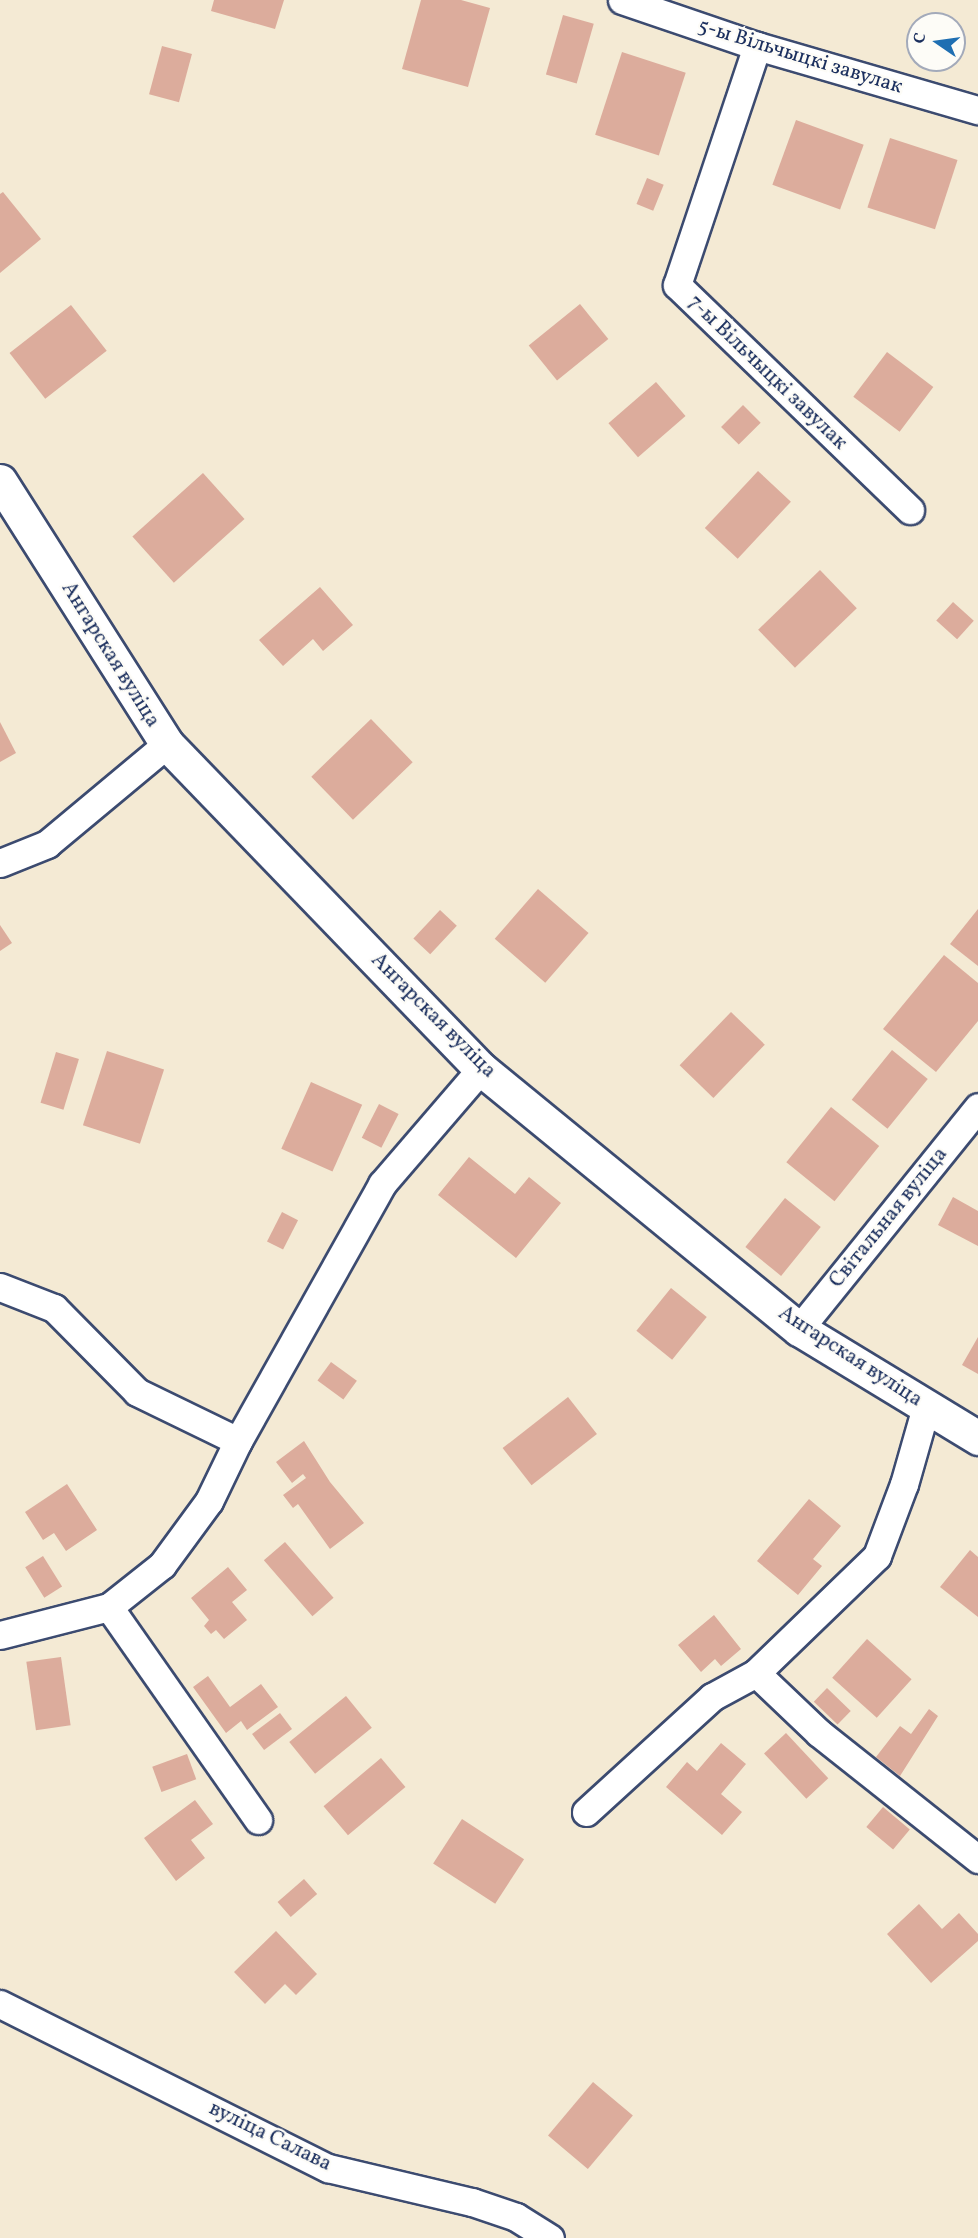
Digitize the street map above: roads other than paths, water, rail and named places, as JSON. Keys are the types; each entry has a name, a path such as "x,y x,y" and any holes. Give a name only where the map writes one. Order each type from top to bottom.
{"street":[{"name":"5-ы Вільчыцкі завулак","path":"622,0 757,46 978,110"},
{"name":"7-ы Вільчыцкі завулак","path":"757,46 677,285 910,510"},
{"name":"Ангарская вуліца","path":"0,481 166,744 481,1069 800,1329 926,1407 976,1434"},
{"path":"0,863 47,844 166,744"},
{"path":"0,1635 109,1607 162,1565 209,1501 238,1441 382,1184 481,1069"},
{"name":"Світальная вуліца","path":"800,1329 978,1107"},
{"path":"0,1287 54,1308 137,1392 238,1441"},
{"path":"586,1812 712,1697 756,1673 877,1556 904,1484 926,1407"},
{"path":"109,1607 258,1820"},
{"path":"756,1673 819,1733 978,1859"},
{"name":"вуліца Салава","path":"0,2004 328,2168 472,2202 516,2217 550,2238"}]}
